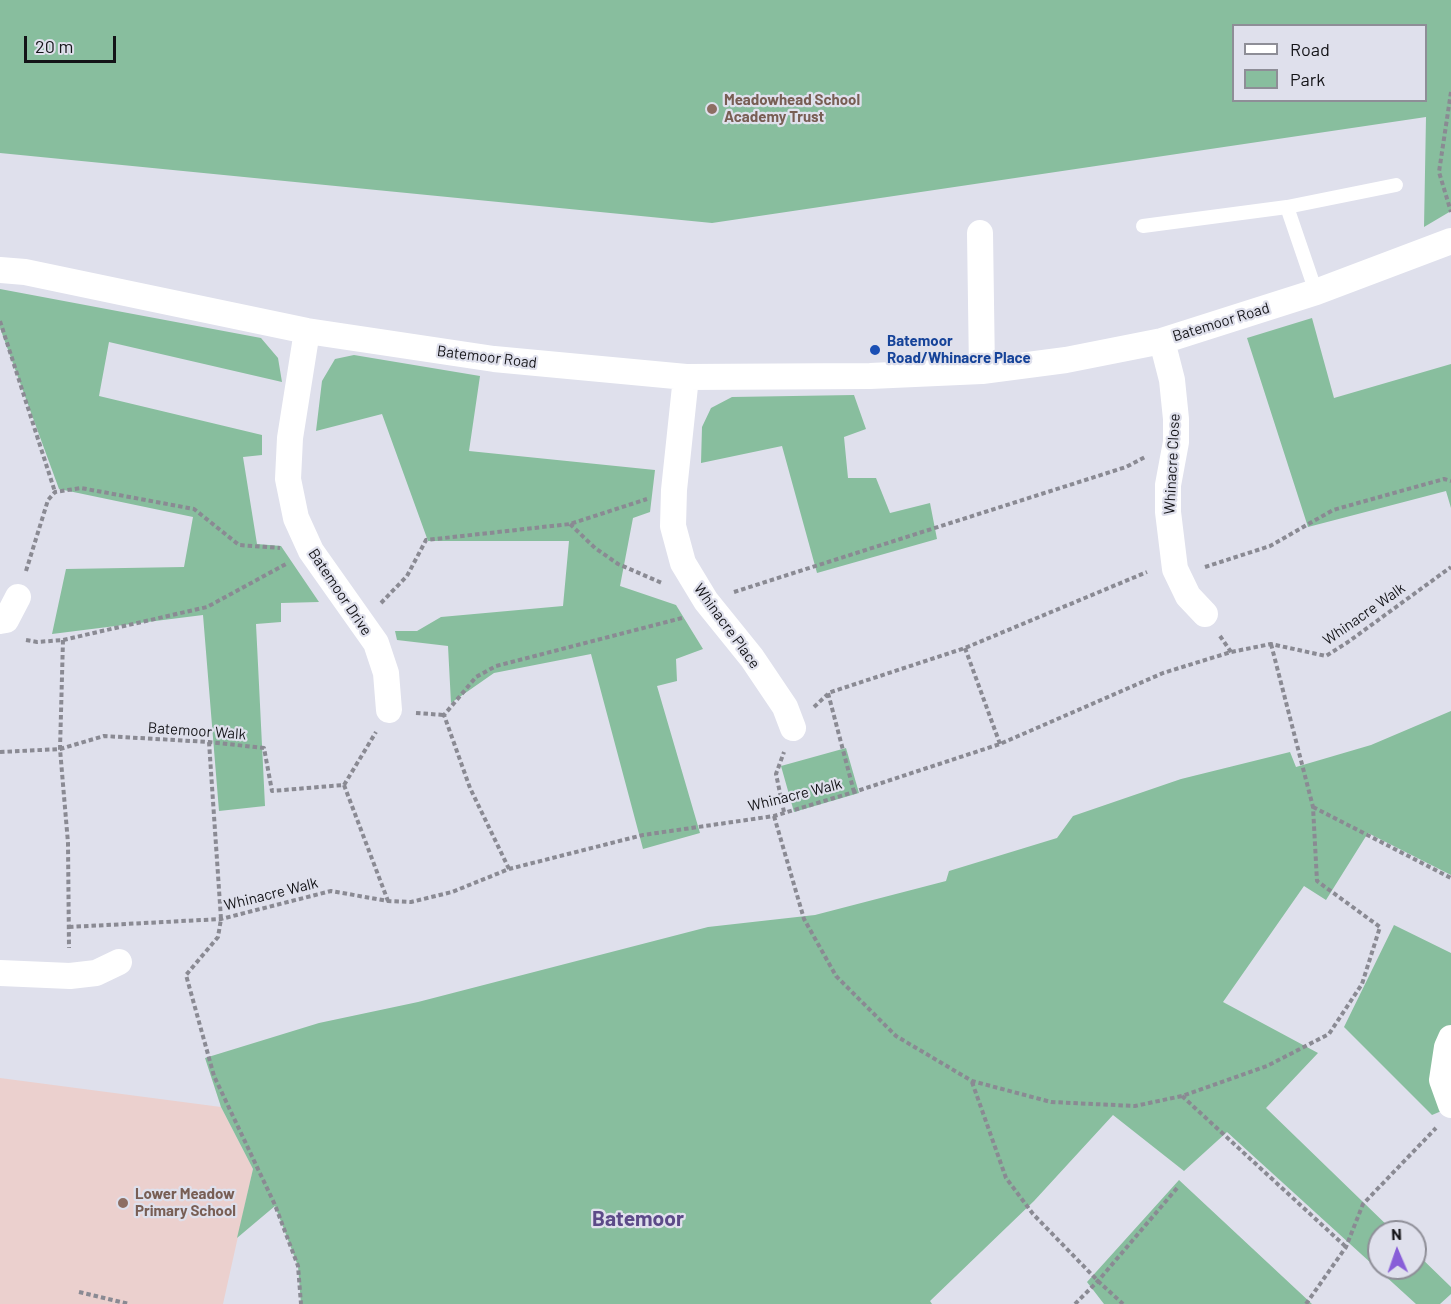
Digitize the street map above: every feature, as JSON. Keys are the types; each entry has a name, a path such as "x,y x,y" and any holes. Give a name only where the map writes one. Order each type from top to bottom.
{"street":[{"path":"980,233 982,370"},
{"name":"Batemoor Road","path":"0,270 26,272 307,331 494,359 686,377 870,376 982,370 1066,360 1162,341 1316,292 1451,241"},
{"name":"Batemoor Drive","path":"307,331 290,438 288,479 296,518 311,551 376,643 386,673 389,710"},
{"name":"Whinacre Close","path":"1162,341 1172,380 1176,419 1176,442 1168,485 1168,512 1175,569 1188,596 1205,614"},
{"name":"Whinacre Place","path":"686,377 674,490 673,526 683,563 706,601 752,658 785,707 793,728"},
{"path":"3,621 18,597"},
{"path":"0,973 70,976 96,973 119,962"},
{"path":"1447,1113 1442,1080 1447,1047 1451,1038"}],"lane":[{"path":"1143,226 1287,207 1396,185"},
{"path":"1287,207 1316,292"}],"path":[{"path":"1451,92 1438,172 1451,212"},
{"path":"0,321 55,492"},
{"path":"854,792 828,693 965,648 1155,568 1208,567 1270,546 1334,510 1444,479 1451,481"},
{"path":"18,597 48,500 55,492 81,488 194,509 239,545 311,551"},
{"path":"358,619 384,602 407,576 426,540 570,524 674,490"},
{"path":"570,524 618,564 706,601"},
{"path":"3,621 19,639 37,642 63,640 207,607 311,551"},
{"name":"Whinacre Walk","path":"69,927 221,919 331,891 388,901 411,902 452,892 508,869 643,835 774,816 1000,744 1163,673 1231,652 1271,644 1326,656 1451,567"},
{"path":"63,640 60,749 68,843 70,976"},
{"path":"774,816 804,919 836,976 896,1036 972,1081 1051,1102 1135,1106 1182,1096 1267,1066 1329,1034 1362,984 1380,927 1317,881 1313,807 1271,644"},
{"path":"965,648 1000,744"},
{"path":"388,901 344,785 389,710"},
{"name":"Batemoor Walk","path":"0,752 60,749 104,736 209,742 264,748 272,791 344,785"},
{"path":"209,742 221,919 218,937 186,975 214,1076 275,1205 298,1266 301,1304"},
{"path":"1313,807 1451,878"},
{"path":"972,1081 1006,1178 1034,1214 1123,1304"},
{"path":"1182,1096 1346,1247"},
{"path":"1306,1304 1346,1247 1363,1204 1447,1113"},
{"path":"1075,1304 1098,1281 1178,1187"},
{"path":"80,1292 129,1304"}],"shaded area":[{"name":"Lower Meadow Primary School","path":"0,1078 221,1107 253,1169 223,1304 0,1304"}],"green space":[{"name":"Meadowhead School Academy Trust","path":"0,0 1451,0 1451,211 1424,227 1426,117 712,223 0,153"},
{"path":"0,289 261,338 278,358 282,382 109,342 99,396 262,435 262,455 243,457 257,544 281,546 319,602 281,603 281,622 256,624 265,806 219,811 203,615 52,634 66,569 184,567 193,517 59,489 0,328"},
{"path":"1312,318 1334,398 1451,364 1451,508 1446,491 1308,527 1247,338"},
{"path":"354,355 480,376 469,451 655,470 650,512 633,518 620,586 676,605 703,649 676,659 677,681 657,686 700,833 643,849 591,654 494,673 451,703 448,646 397,640 395,631 417,631 441,617 563,606 569,541 428,541 382,414 316,431 322,381 335,359"},
{"path":"854,395 866,429 844,437 848,478 876,478 890,513 930,503 937,539 817,573 782,446 701,463 702,427 711,408 732,397"},
{"path":"1451,711 1451,875 1368,833 1326,900 1304,886 1223,1002 1318,1053 1266,1108 1382,1220 1367,1220 1367,1259 1227,1132 1184,1171 1113,1115 1034,1201 930,1301 932,1304 301,1304 298,1266 275,1206 237,1238 253,1169 221,1107 205,1058 319,1023 418,1002 708,927 815,915 946,881 949,871 1057,838 1073,816 1181,779 1290,752 1296,767 1371,745"},
{"path":"846,748 859,793 794,812 781,766"},
{"path":"1394,925 1451,953 1451,1107 1432,1115 1344,1027"},
{"path":"1179,1180 1312,1304 1104,1304 1087,1282"},
{"path":"1427,1264 1451,1287 1451,1294 1440,1304 1416,1304 1390,1280 1427,1280"}],"place":[{"name":"Meadowhead School Academy Trust","path":"712,109"},
{"name":"Batemoor Road/Whinacre Place","path":"875,350"},
{"name":"Lower Meadow Primary School","path":"123,1203"}],"district":[{"name":"Batemoor","path":"638,1219"}]}
